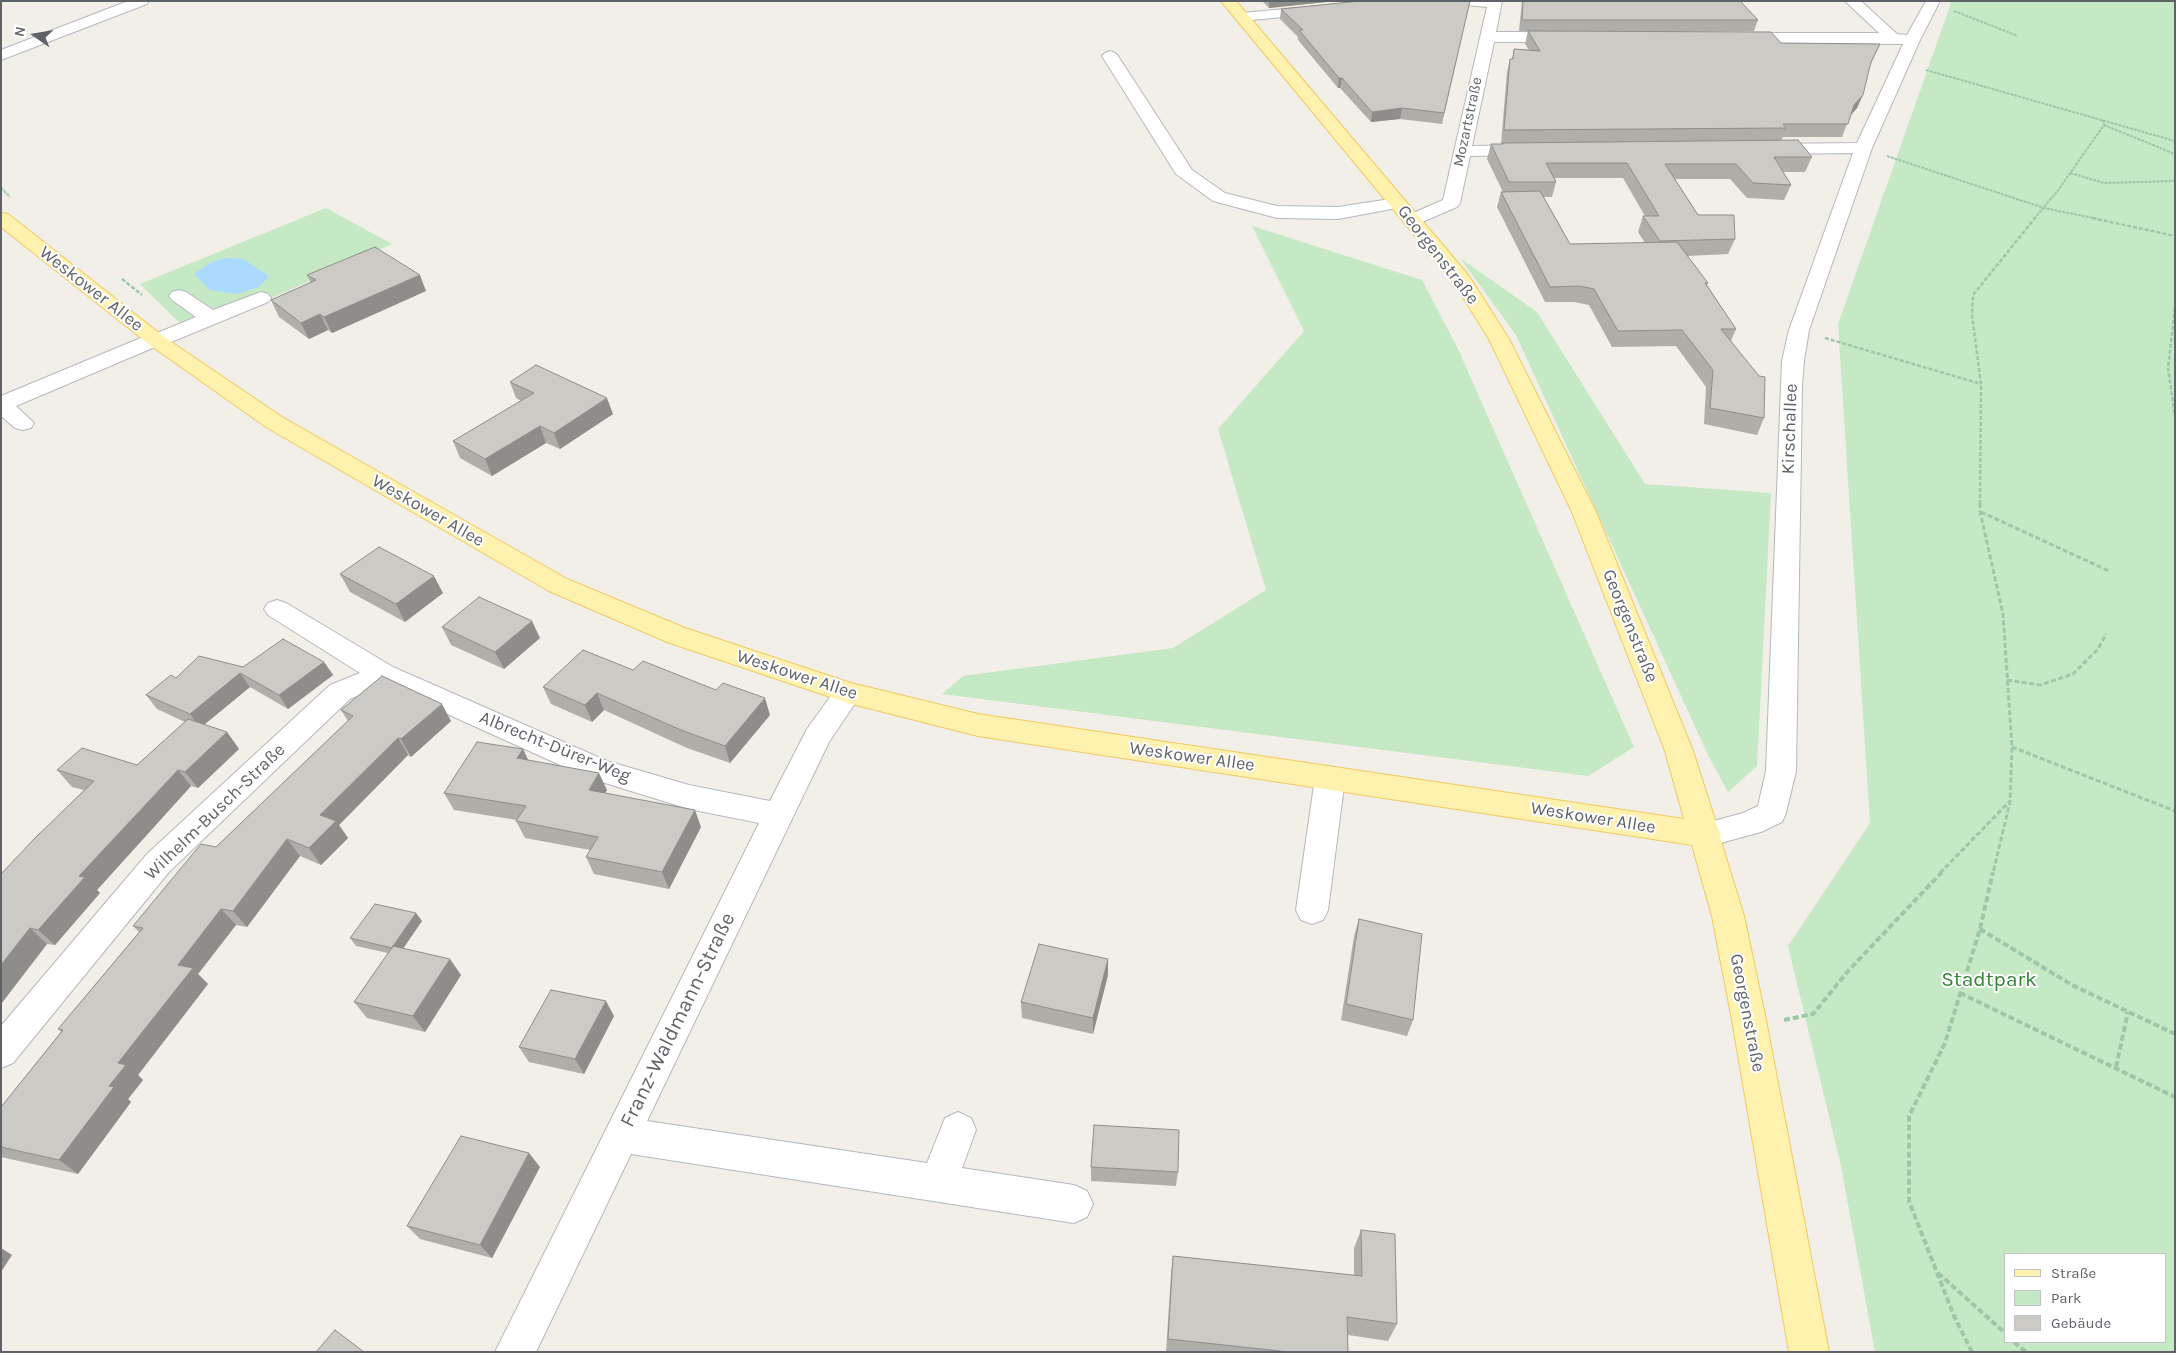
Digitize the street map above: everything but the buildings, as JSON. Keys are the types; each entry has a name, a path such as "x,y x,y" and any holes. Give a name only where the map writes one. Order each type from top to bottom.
{"main road":[{"name":"Georgenstraße","path":"1228,1 1462,280 1499,339 1584,512 1679,751 1706,835 1728,916 1749,1020 1809,1352"},
{"name":"Weskower Allee","path":"1,218 156,340 274,422 558,586 676,636 848,693 978,725 1706,835"}],"street":[{"path":"1,55 142,1"},
{"path":"1465,1 1494,2"},
{"path":"1852,1 1903,39"},
{"name":"Mozartstraße","path":"1405,212 1451,203 1464,151 1494,2"},
{"name":"Kirschallee","path":"1706,835 1750,824 1771,813 1780,771 1791,386 1793,361 1799,330 1863,148 1902,63 1903,39 1933,2"},
{"path":"1242,17 1331,8"},
{"path":"1486,37 1575,38"},
{"path":"1724,38 1903,39"},
{"path":"1110,56 1185,174 1218,197 1277,212 1405,212"},
{"path":"1753,149 1863,148"},
{"path":"1464,151 1543,150"},
{"path":"179,296 212,318"},
{"path":"23,423 1,404 261,298"},
{"name":"Albrecht-Dürer-Weg","path":"277,609 383,674 599,770 689,797 778,815"},
{"name":"Wilhelm-Busch-Straße","path":"1,1052 158,863 340,692 383,674"},
{"name":"Franz-Waldmann-Straße","path":"515,1352 817,736 848,693"},
{"path":"1312,910 1330,778"},
{"path":"938,1184 958,1130"},
{"path":"622,1135 1074,1204"}],"path":[{"path":"1933,2 2018,36"},
{"path":"1902,63 2175,141"},
{"path":"1972,1352 1954,1316 1910,1200 1909,1116 1945,1043 1980,929 2010,802 2012,747 2003,614 1980,512 1981,384 1972,315 1973,295 2070,173 2104,125 2103,120"},
{"path":"2104,125 2175,154"},
{"path":"1863,148 2044,208 2175,236"},
{"path":"2070,173 2104,183 2175,181"},
{"path":"2175,308 2173,312 2168,368 2175,417"},
{"path":"1799,330 1981,384"},
{"path":"1980,512 2109,571"},
{"path":"2007,680 2040,685 2073,674 2098,649 2106,634"},
{"path":"2012,747 2175,810"},
{"path":"1749,1020 1774,1022 1813,1014 1849,970 1901,914 2010,802"},
{"path":"1980,929 2072,985 2175,1034"},
{"path":"1960,993 2175,1097"},
{"path":"2116,1067 2128,1012"},
{"path":"1937,1272 2004,1332"},
{"path":"2015,1343 2026,1352"}],"green space":[{"name":"Stadtpark","path":"1948,1 2175,1 2175,1352 1875,1352 1841,1166 1788,946 1870,823 1838,324 1951,3"},
{"path":"326,208 392,244 191,334 140,284"},
{"path":"1252,226 1422,280 1458,349 1634,747 1588,776 942,694 963,676 1173,648 1266,590 1218,429 1304,331"},
{"path":"1460,258 1537,312 1645,484 1771,493 1757,766 1728,792 1708,755 1516,335"}],"water":[{"path":"227,258 243,259 269,276 259,287 237,294 210,290 194,274 211,262"}]}
